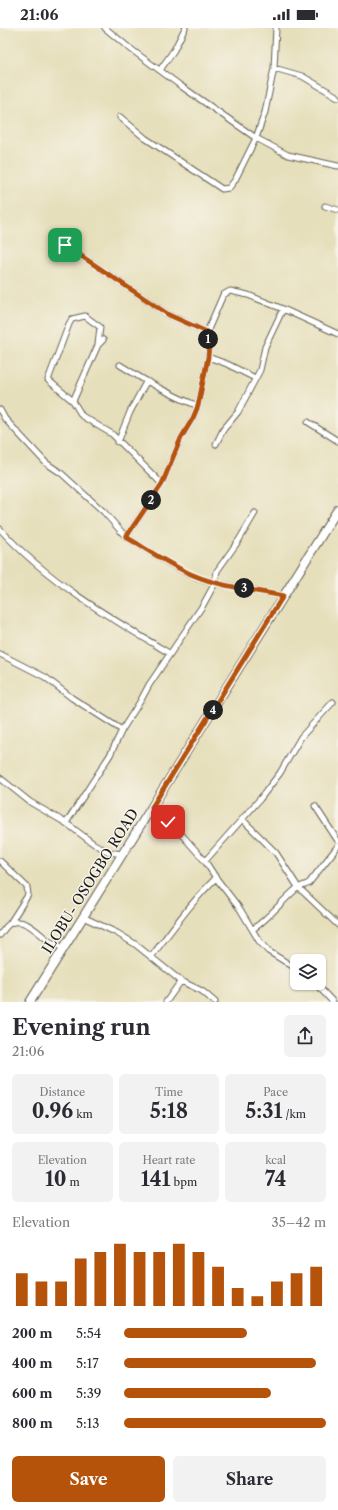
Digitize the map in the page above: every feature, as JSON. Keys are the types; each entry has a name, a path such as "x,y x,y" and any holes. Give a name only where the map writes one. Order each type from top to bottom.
{"main road":[{"name":"ILOBU- OSOGBO ROAD","path":"30,1002 338,509"}],"street":[{"path":"106,28 128,47 181,86 256,138 288,155 338,166"},
{"path":"160,70 174,50 185,28"},
{"path":"120,117 145,138 222,189 229,188 256,138 265,112 274,68 276,28"},
{"path":"274,68 302,76 338,97"},
{"path":"325,206 338,210"},
{"path":"65,245 169,315 207,332"},
{"path":"126,537 162,484 181,438 193,418 198,406 208,357 209,345 207,332 223,295 230,291 248,295 338,334"},
{"path":"216,444 231,419 238,412 260,370 265,347 272,329 283,309"},
{"path":"73,401 98,345 100,327 86,316 72,319 69,324 48,380 73,401 82,416 112,434 118,442 162,484"},
{"path":"98,345 103,340"},
{"path":"208,357 228,364 255,378"},
{"path":"120,365 146,382 174,397 198,406"},
{"path":"118,442 130,412 146,382"},
{"path":"0,410 46,463 61,473 104,512 126,537 172,565 194,576 215,583 283,596"},
{"path":"308,422 338,441"},
{"path":"66,823 110,755 122,730 142,700 149,685 169,653 203,605 215,583 218,571 255,513"},
{"path":"0,529 16,546 56,580 132,631 169,653"},
{"path":"0,654 45,677 72,698 122,730"},
{"path":"205,861 243,820 274,782 301,737 333,702"},
{"path":"0,778 30,802 66,823 94,844 109,852 122,854"},
{"path":"253,929 263,922 298,887 305,886 313,878 338,845 315,806"},
{"path":"152,807 182,835 205,861 240,909 259,941 268,951 290,965"},
{"path":"243,820 276,853 298,887 338,924"},
{"path":"0,861 27,887 28,894 10,923 0,935"},
{"path":"151,957 187,909 216,878"},
{"path":"83,917 117,933 181,981 202,991 215,1002"},
{"path":"10,923 16,922 28,926 50,942 64,948"},
{"path":"166,1002 181,981"},
{"path":"322,990 333,1002"}],"route":[{"path":"65,245 169,315 207,332 209,345 208,357 198,406 193,418 181,438 162,484 126,537 172,565 194,576 215,583 283,596 152,807 168,822"}]}
